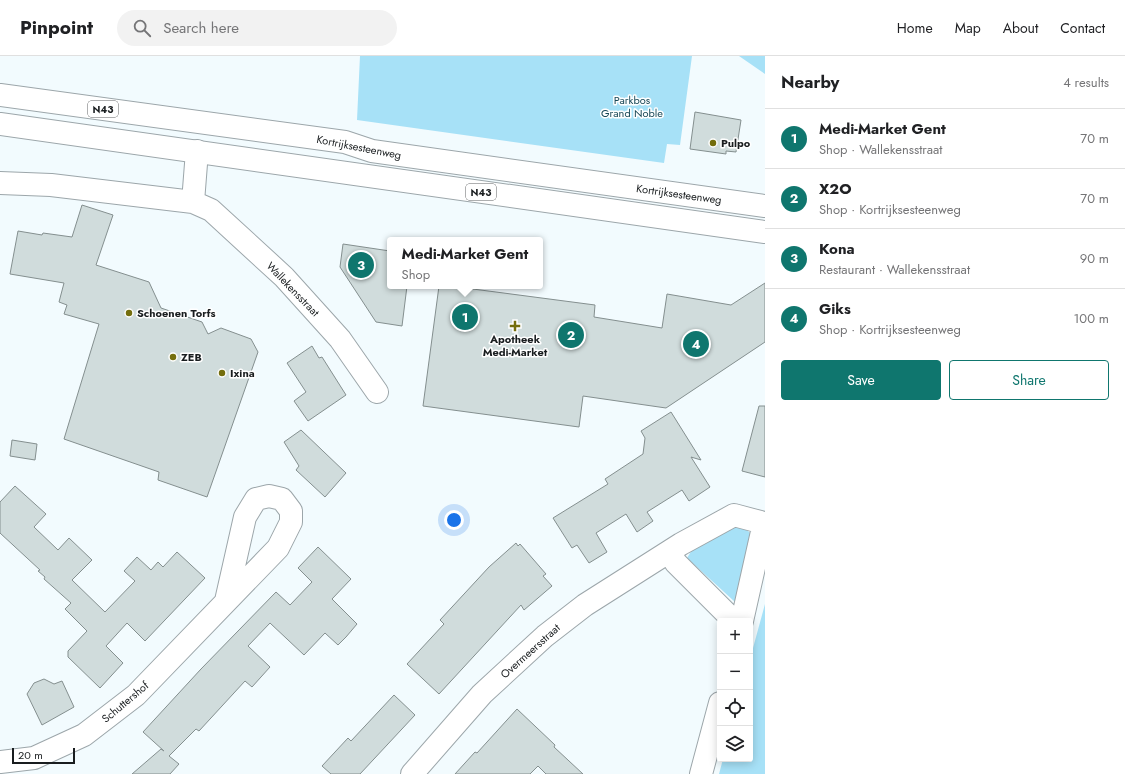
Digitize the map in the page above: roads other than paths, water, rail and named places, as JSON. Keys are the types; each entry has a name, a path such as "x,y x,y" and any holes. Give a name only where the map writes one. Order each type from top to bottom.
{"main road":[{"name":"Kortrijksesteenweg","path":"0,95 345,142 372,151 765,206"},
{"name":"N43","path":"0,124 765,232"},
{"path":"193,202 197,151"},
{"name":"Wallekensstraat","path":"0,183 51,185 193,202 211,210 284,277 340,339 377,392"},
{"name":"Overmeersstraat","path":"412,774 482,694 545,636 585,605 681,544 734,515 764,523 743,618"},
{"name":"Overmeersstraat","path":"669,552 676,563 730,617 733,618"},
{"name":"Schuttershof","path":"0,762 34,758 84,735 136,695 226,601"},
{"path":"701,774 717,714"}],"place":[{"name":"Pulpo","path":"713,143"},
{"name":"Kona","path":"361,265"},
{"name":"Schoenen Torfs","path":"129,313"},
{"name":"Medi-Market Gent","path":"465,317"},
{"name":"Apotheek Medi-Market","path":"515,326"},
{"name":"X2O","path":"571,335"},
{"name":"Giks","path":"696,344"},
{"name":"ZEB","path":"173,357"},
{"name":"Ixina","path":"222,373"}],"park label":[{"name":"Parkbos Grand Noble","path":"632,106"}]}
